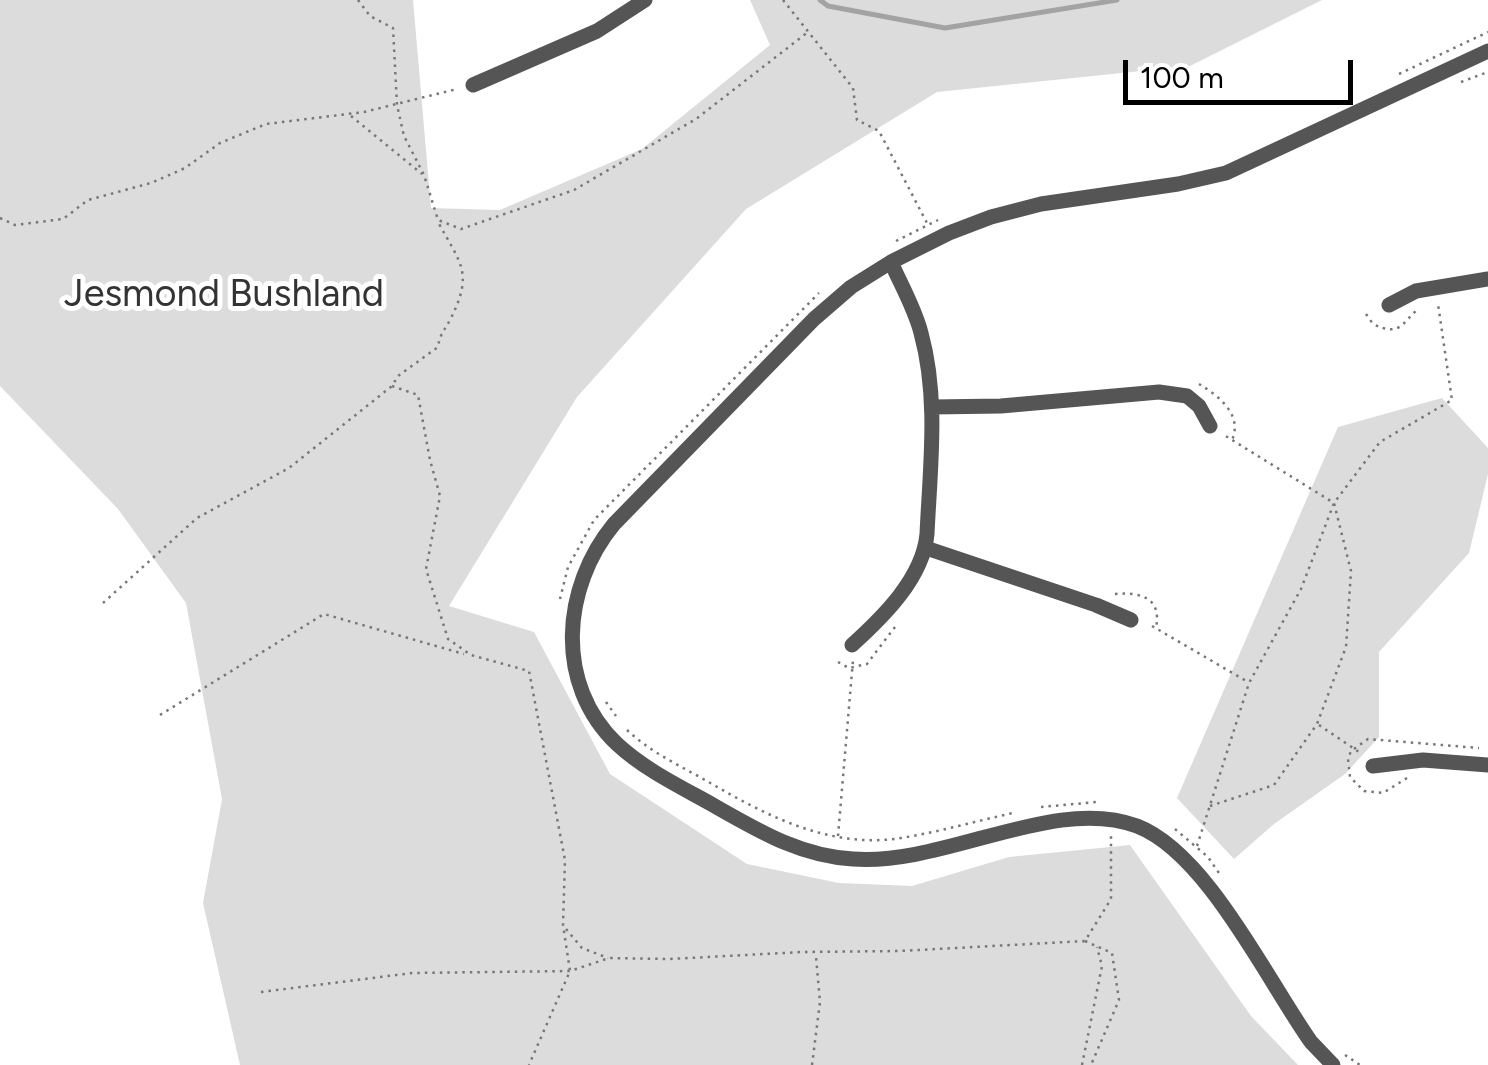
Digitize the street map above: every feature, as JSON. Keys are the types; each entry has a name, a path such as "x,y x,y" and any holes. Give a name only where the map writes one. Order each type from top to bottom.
{"street":[{"path":"473,85 598,31 645,0"},
{"path":"1338,1059 1311,1042 1190,862 1157,837 1111,820 1078,818 1047,822 906,858 856,860 775,840 648,768 622,749 598,722 584,696 574,661 572,622 584,570 614,524 814,319 851,287 891,262 948,233 991,217 1041,204 1226,173 1488,52"},
{"path":"852,646 880,620 906,585 926,548 932,407 921,331 891,262"},
{"path":"1389,305 1416,291 1488,279"},
{"path":"932,407 1001,406 1159,392 1187,396 1199,406 1210,426"},
{"path":"926,548 1132,620"},
{"path":"1374,766 1423,760 1488,765"}],"path":[{"path":"103,603 198,518 290,468 392,386 398,376 438,347 440,332 450,322 465,280 462,266 438,220 424,175 404,136 397,104 393,28 370,16 358,0"},
{"path":"783,0 853,88 857,120 879,131 928,224"},
{"path":"438,220 460,229 574,190 696,119 808,32"},
{"path":"1392,78 1488,32"},
{"path":"1457,84 1488,72"},
{"path":"0,218 15,225 64,219 88,200 185,168 220,143 266,124 349,114 473,85"},
{"path":"349,114 424,175"},
{"path":"894,242 947,216"},
{"path":"560,599 568,566 594,520 772,336 829,285"},
{"path":"1197,846 1249,682 1302,590 1334,503 1380,442 1452,400 1435,288"},
{"path":"1366,314 1372,324 1396,329 1404,326 1422,306"},
{"path":"1190,380 1212,392 1231,412 1236,422 1232,440"},
{"path":"392,386 418,395 440,496 426,569 448,639 470,655"},
{"path":"1210,426 1334,503 1351,571 1346,647 1317,724 1274,786 1210,806"},
{"path":"160,715 324,614 529,672 565,860 563,926 570,971 529,1065"},
{"path":"1152,626 1249,682"},
{"path":"832,857 838,837 853,670"},
{"path":"602,695 624,728 652,750 778,819 838,837 899,839 1058,804 1107,802"},
{"path":"1317,724 1355,747 1374,766"},
{"path":"1355,747 1368,739 1382,739 1488,748"},
{"path":"1086,941 1111,898 1111,820"},
{"path":"1166,823 1197,846 1230,889"},
{"path":"563,926 582,948 609,958"},
{"path":"261,992 412,972 570,971 609,958 816,954 1086,941 1112,953 1119,1000 1091,1065"},
{"path":"1082,1065 1102,966 1096,946"},
{"path":"802,952 815,961"},
{"path":"812,1065 820,1002 816,954"},
{"path":"1338,1059 1360,1065"}],"green space":[{"name":"Jesmond Bushland","path":"0,0 413,0 431,208 500,210 642,149 770,45 750,0 1322,0 1190,66 937,92 746,209 577,397 449,606 534,632 610,774 747,864 839,883 912,886 1009,857 1130,845 1251,1016 1298,1065 240,1065 203,903 222,799 186,603 118,509 0,386"},
{"path":"1442,398 1488,448 1488,474 1469,553 1379,652 1379,737 1345,774 1274,824 1234,859 1177,798 1338,427"}],"waterway":[{"path":"820,0 828,6 945,28 1117,0"}]}
